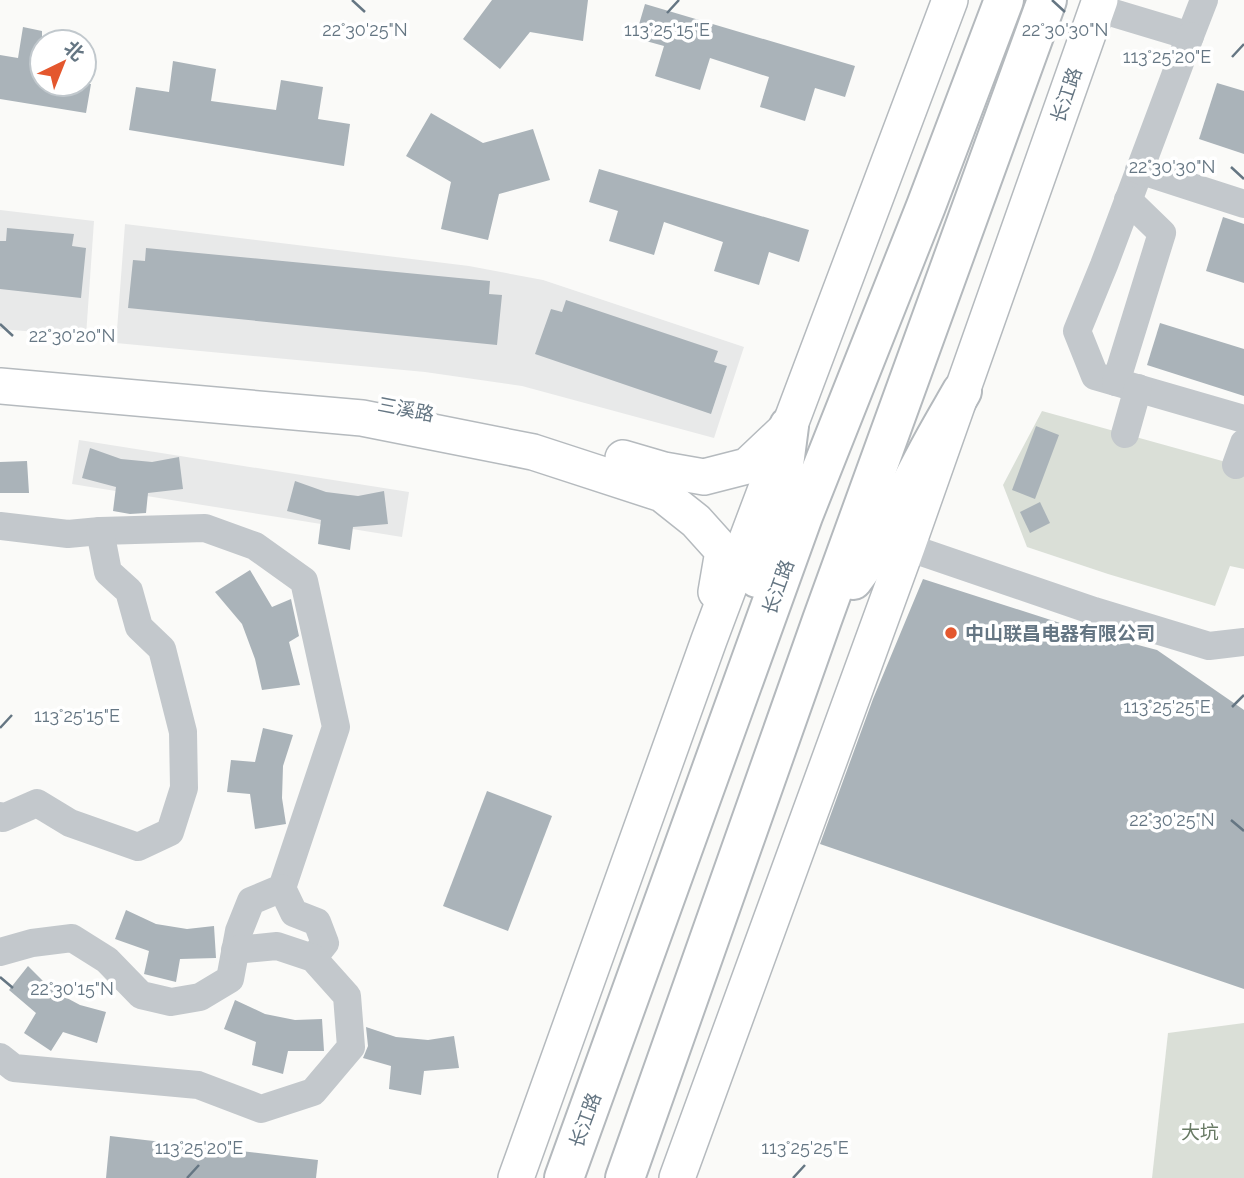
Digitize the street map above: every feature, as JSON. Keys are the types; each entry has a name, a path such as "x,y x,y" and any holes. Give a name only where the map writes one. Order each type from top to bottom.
{"highway":[{"name":"长江路","path":"564,1178 803,516 1004,0"},
{"path":"625,1178 822,620 1047,0"},
{"path":"822,620 864,565 962,391"},
{"path":"727,727 724,689 738,631 758,573 781,488 789,426"}],"main road":[{"path":"516,1178 941,2"},
{"name":"长江路","path":"677,1178 907,547 1098,4"},
{"name":"三溪路","path":"0,367 363,401 534,433 664,470 704,477 747,466 789,426"},
{"name":"三溪路","path":"0,386 362,418 533,452 662,494 696,521 723,551 709,640"}],"street":[{"path":"1203,0 1077,331 1095,376 1244,419"},
{"path":"1098,4 1190,36"},
{"path":"1139,170 1244,204"},
{"path":"1125,434 1127,385 1162,233 1128,200"},
{"path":"0,526 68,534 205,528 255,546 304,581 336,727 282,888 294,913 317,922 325,943 313,958"},
{"path":"0,816 2,818 37,803 70,824 138,848 170,832 184,788 183,732 162,649 139,627 129,591 108,572 100,531"},
{"path":"907,547 1094,611 1209,646 1244,642"},
{"path":"0,952 33,943 72,938 107,960 141,995 171,1002 200,997 230,979 239,931 251,901 282,888"},
{"path":"0,1057 14,1068 198,1085 261,1108 313,1092 351,1047 347,996 313,958 277,946 235,950"}],"shaded area":[{"path":"0,210 94,221 86,336 0,329"},
{"path":"125,224 469,266 543,280 744,347 714,438 522,386 425,372 116,343"},
{"path":"79,440 409,492 402,537 72,484"}],"green space":[{"path":"1042,411 1244,467 1244,569 1230,566 1215,606 1027,547 1003,485"},
{"name":"大坑","path":"1244,1023 1244,1178 1152,1178 1168,1033"}],"building":[{"path":"492,0 588,0 583,41 530,32 500,69 463,39"},
{"path":"645,4 855,66 845,97 815,88 805,121 760,107 769,77 710,58 700,90 655,76 664,46 635,38"},
{"path":"23,27 28,28 28,98 89,98 86,113 0,99 0,55 18,58"},
{"path":"173,61 216,69 211,101 276,110 281,80 323,87 318,119 350,124 344,166 129,130 136,87 169,92"},
{"path":"1217,83 1244,91 1244,154 1199,139"},
{"path":"431,113 483,143 533,129 550,180 499,194 488,240 441,229 451,182 406,156"},
{"path":"599,169 809,230 799,262 769,252 759,285 714,271 723,242 664,222 654,255 609,241 618,211 589,202"},
{"path":"1223,217 1244,224 1244,283 1206,271"},
{"path":"7,228 74,234 72,246 86,248 81,298 0,289 0,241 6,241"},
{"path":"146,248 490,281 489,294 502,295 497,345 128,308 133,260 145,261"},
{"path":"566,300 718,351 714,362 727,366 711,414 535,354 551,309 562,312"},
{"path":"1160,323 1244,349 1244,396 1147,365"},
{"path":"1036,426 1059,435 1035,499 1012,490"},
{"path":"90,448 121,459 152,462 179,457 183,489 148,493 146,513 113,511 116,487 82,478"},
{"path":"27,461 29,493 0,493 0,462"},
{"path":"295,481 326,492 358,496 384,491 388,524 353,527 350,550 318,544 321,520 287,511"},
{"path":"1040,502 1050,523 1030,533 1020,512"},
{"path":"250,570 272,607 291,599 299,636 289,642 300,685 262,690 255,659 242,624 215,592"},
{"path":"923,579 1085,631 1157,650 1244,710 1244,989 820,844 873,699"},
{"path":"263,728 293,735 283,766 282,798 286,824 255,829 250,794 227,792 231,760 255,762"},
{"path":"487,791 552,816 508,931 443,906"},
{"path":"126,910 156,924 187,929 214,926 216,958 180,959 176,982 144,974 149,951 115,939"},
{"path":"28,966 52,990 80,1005 106,1012 97,1043 63,1032 51,1051 24,1033 36,1013 9,990"},
{"path":"235,1000 265,1014 295,1020 322,1019 324,1051 288,1051 283,1074 252,1065 256,1042 224,1029"},
{"path":"366,1027 396,1037 428,1040 454,1036 459,1068 424,1071 421,1095 389,1089 391,1066 363,1058 368,1046"},
{"path":"110,1136 318,1160 316,1178 106,1178"}],"place":[{"name":"中山联昌电器有限公司","path":"951,633"}]}
